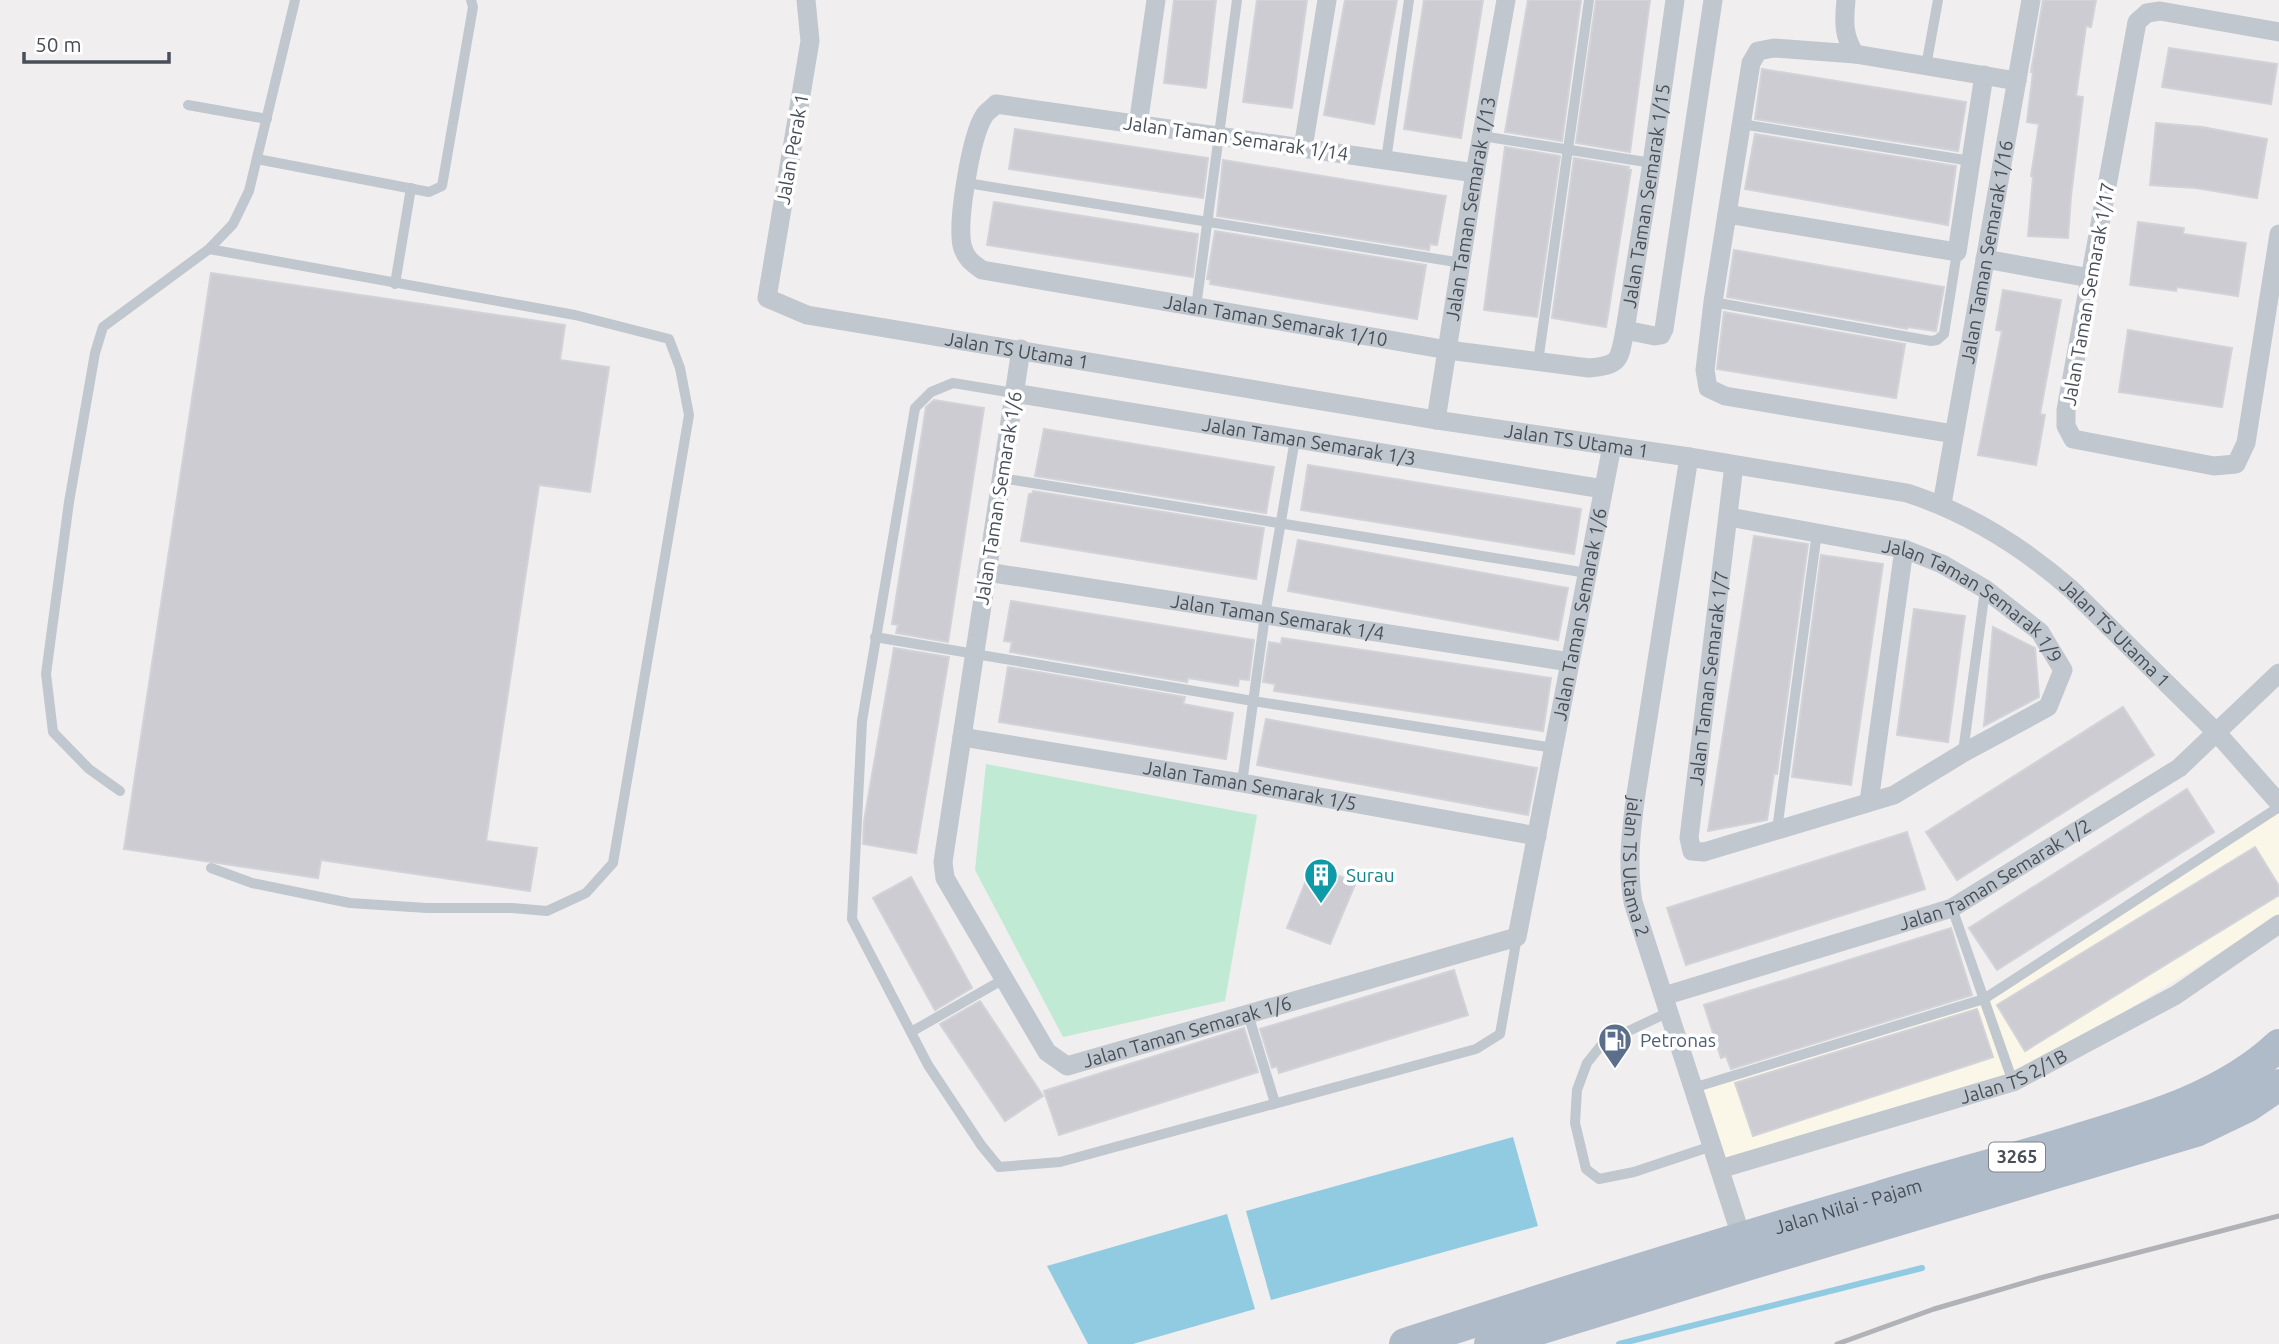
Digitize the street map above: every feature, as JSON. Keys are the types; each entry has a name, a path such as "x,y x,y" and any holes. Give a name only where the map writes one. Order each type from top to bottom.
{"main road":[{"name":"Jalan Nilai - Pajam","path":"1490,1344 1746,1251 2192,1101 2267,1056 2279,1045"},
{"name":"Jalan Nilai - Pajam","path":"1405,1344 2196,1131 2248,1106 2279,1084"}],"street":[{"name":"Jalan Perak 1","path":"767,298 810,41 806,0"},
{"path":"1139,124 1156,0"},
{"path":"1303,148 1327,0"},
{"name":"Jalan Taman Semarak 1/13","path":"1436,420 1475,173 1506,0"},
{"name":"Jalan Taman Semarak 1/15","path":"1589,368 1610,366 1620,356 1652,163 1675,0"},
{"path":"1625,330 1655,336 1661,335 1664,329 1713,0"},
{"path":"1846,0 1843,23 1847,41 1855,54"},
{"name":"Jalan Taman Semarak 1/16","path":"1942,504 2031,0"},
{"name":"Jalan Taman Semarak 1/17","path":"2279,32 2160,11 2147,13 2137,22 2066,410 2066,426 2073,439 2214,466 2236,464 2246,443 2279,234"},
{"path":"1954,435 1726,396 1708,388 1705,370 1713,302 1747,78 1758,51 1774,48 1855,54 2017,81"},
{"path":"1727,214 1957,252 1984,75"},
{"name":"Jalan Taman Semarak 1/14","path":"967,183 984,116 996,104 1475,173"},
{"name":"Jalan Taman Semarak 1/10","path":"967,183 961,214 962,246 968,260 982,270 1448,350 1589,368"},
{"path":"1985,259 2090,278"},
{"name":"Jalan TS Utama 1","path":"767,298 807,315 1436,420 1734,464 1907,493 1942,504 1988,528 2051,572 2217,733 2279,805"},
{"name":"Jalan Taman Semarak 1/6","path":"1021,349 943,862 945,878 1047,1052 1067,1066 1517,937 1612,446"},
{"name":"Jalan Taman Semarak 1/3","path":"1014,393 1603,489"},
{"name":"jalan TS Utama 2","path":"1689,457 1629,845 1629,879 1633,902 1746,1251"},
{"name":"Jalan Taman Semarak 1/7","path":"1689,838 1734,464"},
{"name":"Jalan Taman Semarak 1/9","path":"1689,838 1692,851 1704,852 1894,796 2048,707 2063,670 2040,632 1985,589 1942,564 1904,549 1729,517"},
{"path":"1869,802 1904,549"},
{"name":"Jalan Taman Semarak 1/4","path":"987,572 1570,662"},
{"name":"Jalan Taman Semarak 1/2","path":"1666,1004 1952,908 2179,768 2279,673"},
{"name":"Jalan Taman Semarak 1/5","path":"962,737 1242,783 1536,836"},
{"name":"Jalan TS 2/1B","path":"1720,1169 2013,1082 2176,995 2279,924"}],"lane":[{"path":"120,791 89,769 53,732 46,674 69,502 95,353 103,327 209,249 233,224 248,191 257,159 295,0"},
{"path":"257,159 429,192 442,186 473,7 471,0"},
{"path":"1196,307 1237,0"},
{"path":"1385,160 1409,0"},
{"path":"1538,362 1589,0"},
{"path":"1926,66 1938,0"},
{"path":"188,105 267,119"},
{"path":"1740,124 1971,161"},
{"path":"1482,136 1652,163"},
{"path":"967,183 1462,263"},
{"path":"395,284 411,188"},
{"path":"209,249 575,315 669,339 680,368 690,415 612,863 586,893 547,911 349,903 252,883 211,868"},
{"path":"1713,302 1937,340 1944,334 1957,252"},
{"path":"1014,393 953,383 931,392 915,408 862,721 852,919 928,1065 981,1146 999,1167 1060,1162 1476,1049 1500,1034 1517,937"},
{"path":"1242,783 1265,615 1295,439"},
{"path":"1001,478 1587,573"},
{"path":"1777,831 1817,532"},
{"path":"1963,754 1985,589"},
{"path":"875,637 1253,701 1554,748"},
{"path":"1693,1088 1984,999 2279,805"},
{"path":"1952,908 2013,1082"},
{"path":"911,1032 1004,979"},
{"path":"1666,1004 1603,1044 1587,1063 1577,1090 1575,1123 1586,1169 1598,1179 1634,1172 1712,1146"},
{"path":"1248,1014 1275,1102"}],"shaded area":[{"path":"2279,808 2279,916 2010,1083 1717,1171 1688,1088 1984,996"}],"green space":[{"path":"986,764 1257,815 1225,1001 1063,1037 975,870"}],"water":[{"path":"1513,1137 1538,1226 1271,1300 1246,1211"},
{"path":"1227,1214 1255,1309 1133,1344 1088,1344 1047,1266"}],"building":[{"path":"1174,0 1216,0 1206,88 1164,83"},
{"path":"1257,0 1307,0 1292,108 1243,102"},
{"path":"1345,0 1397,0 1374,124 1324,115"},
{"path":"1424,0 1483,0 1461,138 1404,129"},
{"path":"1528,0 1581,0 1562,141 1505,132"},
{"path":"1596,0 1650,0 1630,152 1576,143"},
{"path":"2043,0 2096,0 2091,27 2086,26 2076,96 2083,97 2068,238 2028,236 2031,176 2039,124 2027,122 2031,72"},
{"path":"2169,48 2277,64 2271,104 2162,87"},
{"path":"1762,69 1966,102 1958,151 1755,119"},
{"path":"2156,123 2202,127 2267,139 2257,198 2196,188 2150,185"},
{"path":"1015,129 1208,158 1203,198 1009,169"},
{"path":"1755,134 1956,166 1948,225 1745,189"},
{"path":"1505,147 1560,156 1537,317 1484,310"},
{"path":"1574,158 1629,167 1628,170 1631,170 1606,327 1552,318"},
{"path":"1223,160 1446,196 1437,245 1430,244 1429,250 1217,216"},
{"path":"994,202 1198,234 1193,277 987,245"},
{"path":"2138,222 2184,228 2183,234 2246,243 2238,296 2177,287 2176,291 2130,285"},
{"path":"1215,231 1426,265 1417,319 1210,284 1211,280 1207,279"},
{"path":"1734,250 1944,287 1936,331 1907,329 1727,297"},
{"path":"211,273 565,325 560,360 609,367 590,492 539,485 486,841 537,848 530,891 321,860 318,878 124,849"},
{"path":"2003,290 2061,300 2040,414 2045,415 2036,465 1978,455 2002,331 1996,330"},
{"path":"1724,312 1905,344 1896,398 1717,369"},
{"path":"2128,330 2232,348 2222,407 2119,392"},
{"path":"934,400 984,408 948,642 896,633 898,625 892,624 926,407"},
{"path":"1044,429 1274,467 1266,513 1035,476"},
{"path":"1308,465 1581,509 1574,554 1301,510"},
{"path":"1033,491 1264,528 1256,579 1021,541 1029,494"},
{"path":"1754,536 1808,544 1777,774 1774,774 1767,820 1708,831"},
{"path":"1298,540 1568,588 1558,640 1288,591"},
{"path":"1821,555 1883,564 1851,785 1792,777"},
{"path":"1011,601 1254,640 1249,680 1239,679 1238,686 1188,678 1187,682 1010,652 1012,642 1004,641"},
{"path":"1914,609 1965,616 1948,742 1897,735"},
{"path":"1993,627 2035,648 2039,697 1984,726"},
{"path":"1282,638 1551,678 1543,731 1274,691 1275,684 1263,682 1269,642 1281,644"},
{"path":"894,648 949,657 916,853 863,844 864,821"},
{"path":"1008,667 1185,697 1183,704 1233,713 1226,759 999,722"},
{"path":"2123,707 2154,755 1957,880 1926,832"},
{"path":"1266,719 1537,768 1528,815 1257,765"},
{"path":"2187,789 2214,832 1997,970 1969,928"},
{"path":"1907,832 1925,889 1686,965 1667,908"},
{"path":"2255,847 2279,886 2279,895 2025,1051 1997,1005"},
{"name":"Surau","path":"1312,866 1356,882 1330,944 1287,928"},
{"path":"911,877 972,988 935,1010 873,898"},
{"path":"1951,928 1972,995 1731,1069 1726,1056 1721,1058 1704,1005"},
{"path":"1454,970 1468,1015 1279,1073 1277,1066 1272,1068 1260,1029"},
{"path":"980,1001 1043,1096 1005,1121 940,1024"},
{"path":"1977,1009 1993,1057 1753,1136 1735,1083"},
{"path":"1244,1028 1258,1072 1059,1135 1044,1091"}],"waterway":[{"path":"1619,1344 1922,1268"}],"railway":[{"path":"1837,1344 1934,1309 2040,1278 2279,1216"}],"place":[{"name":"Surau","path":"1321,905"},
{"name":"Petronas","path":"1615,1070"}]}
